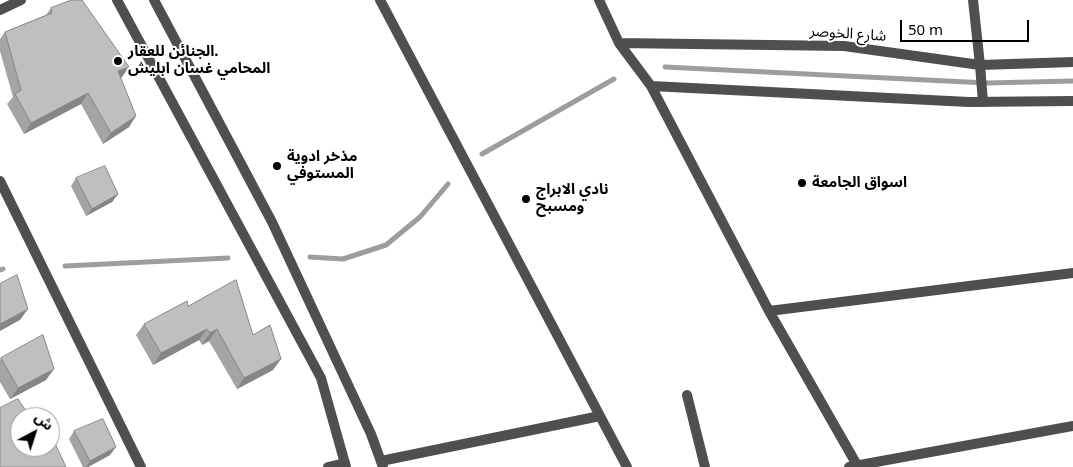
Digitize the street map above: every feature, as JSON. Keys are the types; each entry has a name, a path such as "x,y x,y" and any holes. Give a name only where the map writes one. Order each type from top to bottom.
{"street":[{"path":"0,10 21,0"},
{"path":"117,0 322,378 345,465 328,467"},
{"path":"154,0 272,222 382,464 600,416"},
{"path":"380,0 627,467"},
{"path":"600,0 619,43 651,86 853,466 1073,426"},
{"path":"974,0 983,102"},
{"name":"شارع الخوصر","path":"619,43 844,46 980,65 1073,62"},
{"path":"651,86 983,102 1073,101"},
{"path":"0,181 141,467"},
{"path":"769,311 1073,273"},
{"path":"686,395 705,467"}],"building":[{"path":"72,0 82,0 129,67 118,71 136,116 111,133 88,93 31,123 15,94 21,90 5,32 52,13 51,8"},
{"path":"105,166 118,194 92,209 76,178"},
{"path":"17,275 28,309 0,324 0,284"},
{"path":"236,280 253,335 270,325 281,359 244,378 217,329 210,333 207,329 161,353 144,324 187,301 188,306"},
{"path":"43,335 54,369 18,388 1,358"},
{"path":"18,399 23,407 10,407 10,457 60,457 60,454 66,467 0,467 0,408"},
{"path":"103,419 116,447 90,461 74,431"}],"waterway":[{"path":"665,67 987,83 1073,81"},
{"path":"482,154 614,79"},
{"path":"310,257 343,259 386,245 420,217 448,184"},
{"path":"65,266 228,258"}],"place":[{"name":"الجنائن للعقار. المحامي غسان ابليش","path":"118,61"},
{"name":"مذخر ادویة المستوفي","path":"277,166"},
{"name":"اسواق الجامعة","path":"802,183"},
{"name":"نادي الابراج ومسبح","path":"526,199"}]}
